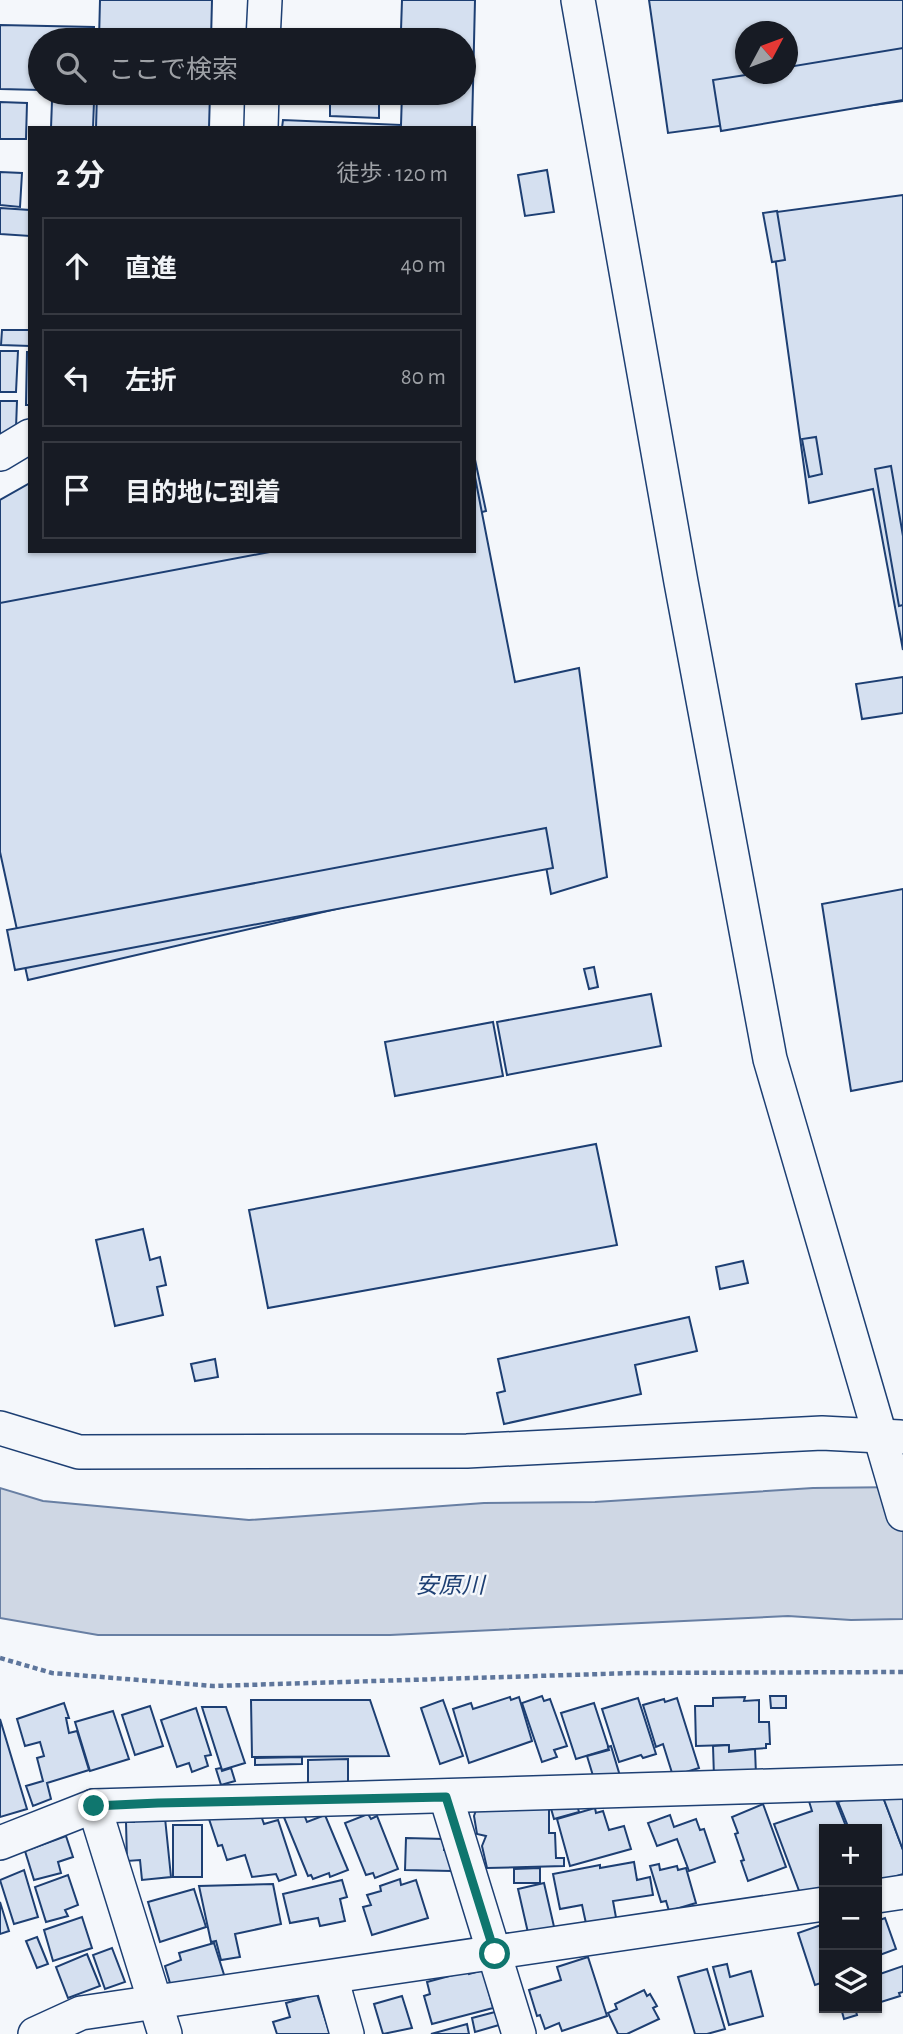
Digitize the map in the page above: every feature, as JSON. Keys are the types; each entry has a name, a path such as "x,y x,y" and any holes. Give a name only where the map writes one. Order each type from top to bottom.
{"street":[{"path":"264,28 265,0"},
{"path":"578,0 683,596 770,1059 891,1445 903,1514"},
{"path":"261,126 262,105"},
{"path":"0,454 28,437"},
{"path":"0,1428 79,1452 467,1451 822,1433 891,1445"},
{"path":"0,1843 94,1806 903,1782"},
{"path":"446,1797 519,2034"},
{"path":"94,1806 165,2034"},
{"path":"882,1895 903,1892"},
{"path":"35,2034 81,2014 819,1905"},
{"path":"331,1977 347,2034"}],"path":[{"path":"0,1658 52,1673 213,1686 634,1673 903,1672"}],"water":[{"name":"安原川","path":"903,1487 903,1619 851,1620 788,1616 390,1635 98,1635 0,1618 0,1488 43,1501 249,1520 484,1503 595,1502 813,1488"}],"building":[{"path":"100,0 212,0 211,28 99,28"},
{"path":"402,0 475,0 474,28 401,28"},
{"path":"649,0 903,0 903,101 668,133"},
{"path":"0,25 94,27 28,28 28,90 0,89"},
{"path":"903,48 903,100 721,131 713,80 735,77 735,84 798,84 798,65"},
{"path":"0,102 27,103 26,139 0,139"},
{"path":"52,105 94,105 93,126 51,126"},
{"path":"97,105 210,105 209,126 96,126"},
{"path":"330,105 379,105 379,118 330,116"},
{"path":"402,105 473,105 472,126 282,126 283,120 401,125"},
{"path":"547,170 554,212 525,216 518,175"},
{"path":"0,172 22,173 20,207 0,205"},
{"path":"903,195 903,650 873,489 809,503 769,213"},
{"path":"0,208 28,210 28,236 0,234"},
{"path":"777,211 785,260 772,262 763,213"},
{"path":"2,330 28,330 28,346 1,345"},
{"path":"0,351 18,351 16,392 0,392"},
{"path":"27,352 28,352 28,405"},
{"path":"0,401 17,401 16,428 0,438"},
{"path":"816,437 822,474 809,477 802,439"},
{"path":"476,464 486,511 476,514"},
{"path":"891,466 903,536 903,605 899,606 875,469"},
{"path":"476,482 515,682 579,668 607,877 551,894 545,861 28,980 0,852 0,512 28,495 28,553 476,553"},
{"path":"28,484 28,553 264,553 0,603 0,500"},
{"path":"903,677 903,713 862,719 856,684"},
{"path":"546,828 553,868 15,970 7,930"},
{"path":"903,889 903,1081 851,1091 822,904"},
{"path":"594,967 598,987 589,989 584,969"},
{"path":"651,994 661,1046 507,1075 497,1022"},
{"path":"493,1022 503,1076 395,1096 385,1042"},
{"path":"596,1144 617,1245 268,1308 249,1210"},
{"path":"143,1229 150,1260 160,1257 166,1285 157,1287 163,1315 115,1326 96,1240"},
{"path":"743,1261 748,1283 720,1289 716,1267"},
{"path":"689,1317 697,1351 635,1365 641,1394 504,1424 497,1393 505,1391 498,1359"},
{"path":"215,1359 218,1377 195,1381 191,1364"},
{"path":"542,1696 544,1701 550,1699 567,1746 554,1750 557,1757 542,1762 522,1703"},
{"path":"770,1696 786,1696 786,1708 771,1708"},
{"path":"510,1697 511,1700 519,1697 532,1741 469,1763 453,1709 471,1703 473,1709"},
{"path":"745,1697 744,1701 759,1700 759,1722 769,1722 770,1744 766,1744 766,1748 728,1751 728,1745 696,1746 695,1706 713,1706 713,1698"},
{"path":"638,1698 656,1754 643,1758 641,1755 619,1762 602,1709"},
{"path":"677,1698 699,1768 673,1776 663,1744 656,1747 643,1705"},
{"path":"251,1700 370,1700 389,1756 252,1757"},
{"path":"443,1700 463,1756 440,1764 421,1708"},
{"path":"64,1703 69,1718 66,1718 69,1733 77,1731 89,1770 47,1783 51,1799 33,1806 26,1786 43,1781 37,1758 44,1756 40,1742 25,1746 17,1719"},
{"path":"594,1703 609,1749 576,1759 561,1713"},
{"path":"150,1706 163,1746 135,1755 122,1715"},
{"path":"202,1707 226,1707 245,1763 222,1770"},
{"path":"196,1708 211,1755 205,1756 208,1766 192,1772 189,1763 177,1767 161,1720"},
{"path":"113,1711 129,1759 90,1771 75,1722"},
{"path":"0,1719 27,1809 0,1817"},
{"path":"729,1745 729,1752 755,1749 756,1775 714,1777 713,1746"},
{"path":"611,1746 620,1776 594,1779 587,1756 609,1750 608,1747"},
{"path":"302,1757 302,1764 255,1765 255,1758"},
{"path":"348,1759 348,1783 308,1783 308,1760"},
{"path":"221,1768 222,1771 231,1768 235,1781 221,1785 216,1769"},
{"path":"851,1797 883,1797 903,1850 903,1874 882,1881 882,1824 847,1824 838,1802"},
{"path":"883,1797 903,1797 903,1850"},
{"path":"808,1798 836,1801 845,1824 819,1824 819,1888 801,1896 774,1824 812,1811"},
{"path":"763,1804 786,1867 748,1881 732,1817"},
{"path":"549,1805 549,1833 555,1833 556,1858 564,1858 564,1866 487,1868 482,1846 486,1836 477,1834 474,1816 477,1807"},
{"path":"550,1805 577,1805 579,1812 554,1819"},
{"path":"258,1807 264,1824 278,1820 296,1875 279,1881 276,1874 252,1877 245,1855 227,1860 222,1845 218,1846 208,1816"},
{"path":"301,1807 307,1822 325,1815 348,1870 330,1877 329,1873 313,1879 311,1875 308,1876 281,1810"},
{"path":"164,1808 171,1877 142,1880 140,1860 127,1861 126,1822 134,1822 134,1819"},
{"path":"595,1808 596,1813 603,1811 609,1830 624,1826 631,1849 570,1866 557,1819"},
{"path":"368,1814 371,1819 377,1816 398,1869 375,1878 373,1873 366,1875 345,1823"},
{"path":"670,1815 674,1827 696,1819 700,1830 704,1829 715,1862 689,1871 677,1839 657,1846 648,1823"},
{"path":"173,1825 202,1825 202,1877 173,1877"},
{"path":"66,1836 73,1857 58,1862 61,1873 34,1880 25,1851"},
{"path":"406,1838 444,1839 444,1850 451,1850 451,1871 405,1870"},
{"path":"634,1862 637,1880 650,1877 653,1895 613,1901 617,1923 587,1928 582,1905 560,1909 553,1874"},
{"path":"659,1864 660,1870 677,1866 678,1870 686,1868 696,1903 669,1911 666,1901 661,1902 650,1866"},
{"path":"540,1868 540,1883 514,1883 514,1869"},
{"path":"24,1870 38,1917 14,1924 0,1880"},
{"path":"68,1875 78,1905 65,1910 68,1916 46,1922 35,1887"},
{"path":"400,1879 401,1885 416,1880 428,1918 372,1935 363,1907 371,1905 367,1895 381,1891 380,1886"},
{"path":"342,1880 347,1897 340,1899 345,1921 320,1926 318,1918 290,1923 283,1894"},
{"path":"544,1883 555,1931 529,1937 518,1889"},
{"path":"273,1884 281,1924 235,1934 240,1957 221,1960 216,1941 211,1942 199,1886"},
{"path":"194,1889 206,1927 160,1942 148,1902"},
{"path":"0,1902 9,1931 0,1934"},
{"path":"82,1917 92,1948 53,1961 44,1930"},
{"path":"885,1918 896,1949 882,1954 882,1950 882,1919"},
{"path":"819,1926 819,1984 815,1985 798,1933"},
{"path":"37,1937 48,1964 37,1968 26,1941"},
{"path":"214,1943 226,1981 172,1990 165,1966 181,1960 179,1953"},
{"path":"112,1948 125,1982 105,1989 93,1955"},
{"path":"87,1954 100,1986 68,1998 56,1967"},
{"path":"588,1957 607,2016 562,2031 559,2023 545,2029 540,2015 537,2016 529,1990 561,1980 557,1967"},
{"path":"727,1964 730,1977 751,1971 763,2016 729,2025 713,1967"},
{"path":"903,1966 903,1992 899,1993 900,1996 882,2002 882,1973"},
{"path":"707,1969 725,2029 695,2034 678,1977"},
{"path":"483,1970 493,2008 432,2024 424,1996 430,1994 427,1982 468,1971 469,1974"},
{"path":"644,1990 647,1996 650,1994 657,2006 653,2008 659,2019 627,2034 618,2034 608,2013 617,2009 615,2004"},
{"path":"317,1994 330,2034 277,2034 273,2022 290,2017 286,2003"},
{"path":"402,1996 412,2028 383,2034 374,2004"},
{"path":"495,2012 499,2025 475,2032 472,2018"},
{"path":"842,2013 856,2013 857,2015 844,2019"},
{"path":"467,2024 469,2034 431,2034"}],"route":[{"path":"94,1806 446,1797 495,1954"}]}
